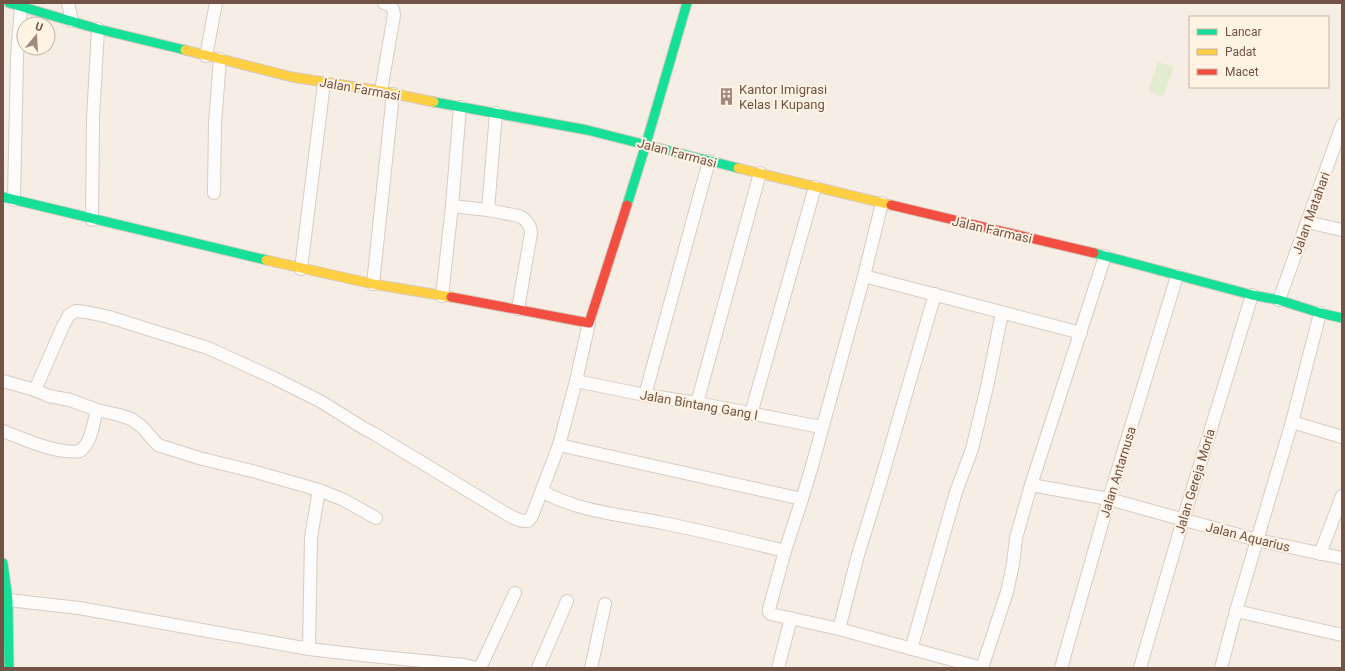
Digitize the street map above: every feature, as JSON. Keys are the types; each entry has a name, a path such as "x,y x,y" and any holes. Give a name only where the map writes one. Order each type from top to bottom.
{"street":[{"path":"68,3 72,21"},
{"path":"206,56 216,3"},
{"path":"381,91 394,15 394,9 392,6 384,3"},
{"path":"35,390 69,315 76,311 109,317 208,348 320,400 360,426 519,521 528,521 532,516 542,491 558,445 576,381 589,323 646,144 687,3"},
{"path":"15,5 17,56 8,199 301,269 373,284 589,323"},
{"name":"Jalan Farmasi","path":"15,5 98,29 292,77 381,91 587,130 708,161 1105,256 1177,276 1278,300 1342,318"},
{"path":"92,220 93,119 98,29"},
{"path":"214,193 215,123 220,59"},
{"path":"301,269 324,83"},
{"path":"373,284 393,94"},
{"path":"442,296 452,206 460,107"},
{"path":"488,210 496,113"},
{"name":"Jalan Matahari","path":"1278,300 1342,125"},
{"path":"645,395 708,161"},
{"path":"696,403 760,173"},
{"path":"751,414 815,187"},
{"path":"882,203 864,276 769,612 771,614 840,629 911,649 936,663 982,668 1007,592 1013,564 1016,538 1031,485 1105,256"},
{"path":"452,206 488,210 522,218 530,226 531,230 518,309"},
{"path":"1307,222 1342,230"},
{"path":"864,276 1081,333"},
{"name":"Jalan Antarnusa","path":"1061,668 1109,499 1177,276"},
{"path":"840,629 858,555 935,294"},
{"name":"Jalan Gereja Moria","path":"1140,668 1183,520 1252,295"},
{"path":"911,649 956,492 972,449 987,387 1002,313"},
{"path":"1221,668 1236,611 1292,422 1320,313"},
{"path":"3,381 35,390 49,396 70,400 97,410 131,419 141,426 158,445 199,458 319,490 344,500 376,518"},
{"name":"Jalan Bintang Gang I","path":"576,381 821,428"},
{"path":"3,431 48,447 65,451 80,451 89,439 97,410"},
{"path":"1292,422 1342,437"},
{"path":"558,445 802,499"},
{"name":"Jalan Aquarius","path":"1031,485 1109,499 1257,540 1342,558"},
{"path":"309,649 310,537 319,490"},
{"path":"542,491 579,506 669,524 785,551"},
{"path":"1320,554 1342,496"},
{"path":"3,563 8,600 9,668"},
{"path":"8,600 79,608 309,649 479,668 515,593"},
{"path":"538,668 568,600"},
{"path":"591,668 605,604"},
{"path":"1236,611 1342,635"},
{"path":"778,668 791,618"}],"green space":[{"path":"1158,62 1174,67 1163,97 1148,91"}],"traffic: fast":[{"path":"9,3 98,29 185,50"},
{"path":"627,205 687,3"},
{"path":"434,102 587,130 738,168"},
{"path":"3,197 266,260"},
{"path":"1094,253 1252,295 1279,300 1320,313 1342,318"},
{"path":"3,563 8,600 9,668"}],"traffic: slow":[{"path":"185,50 292,77 381,91 434,102"},
{"path":"738,168 891,205"},
{"path":"266,260 373,284 451,297"}],"traffic: jam":[{"path":"451,297 589,323 627,205"},
{"path":"891,205 1094,253"}],"place":[{"name":"Kantor Imigrasi Kelas I Kupang","path":"726,96"}]}
